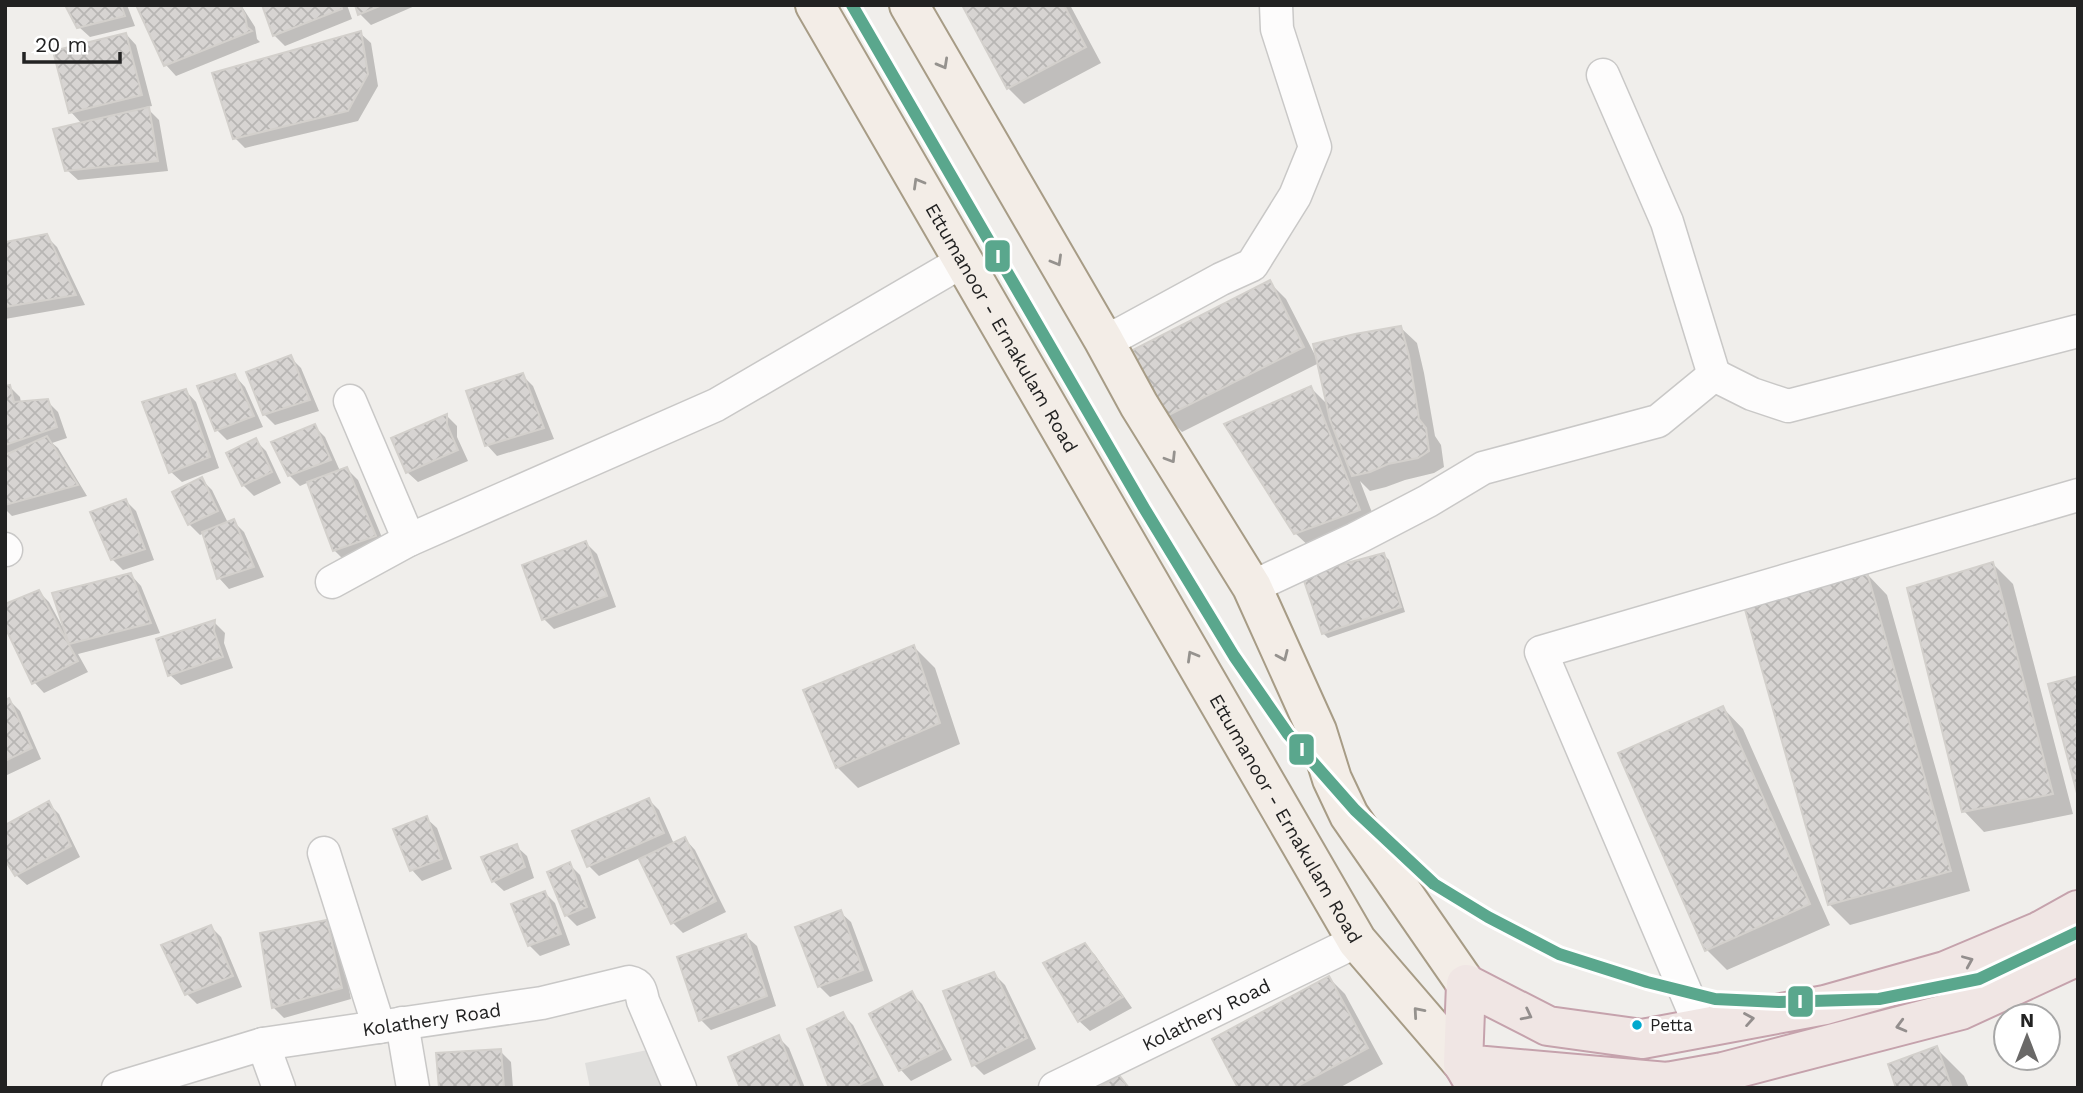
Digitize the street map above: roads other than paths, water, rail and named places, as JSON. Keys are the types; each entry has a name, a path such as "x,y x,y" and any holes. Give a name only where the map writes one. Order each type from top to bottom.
{"highway":[{"path":"2078,910 2040,931 1945,971 1825,1005 1642,1039 1548,1026 1466,984 1470,1076 1666,1085 1961,1010 2078,956"},
{"path":"1662,1035 1666,1085"}],"main road":[{"name":"Ettumanoor - Ernakulam Road","path":"815,5 1357,940 1470,1076"},
{"path":"909,5 1139,405 1252,587 1317,731 1332,779 1349,815 1466,984"}],"street":[{"path":"1103,339 1122,332 1252,265 1295,196 1315,147 1277,29 1276,5"},
{"path":"1603,75 1667,222 1714,375 1752,394 1788,406 2078,331"},
{"path":"332,582 409,540 716,405 963,261"},
{"path":"1252,587 1428,501 1483,468 1658,421 1714,375"},
{"path":"349,401 409,540"},
{"path":"1701,1028 1541,652 2078,495"},
{"path":"324,853 413,1088"},
{"name":"Kolathery Road","path":"1055,1088 1357,940"},
{"name":"Kolathery Road","path":"118,1088 263,1044 542,1003 629,982 640,988 680,1088"},
{"path":"263,1044 279,1088"}],"place":[{"name":"Petta","path":"1637,1025"}]}
